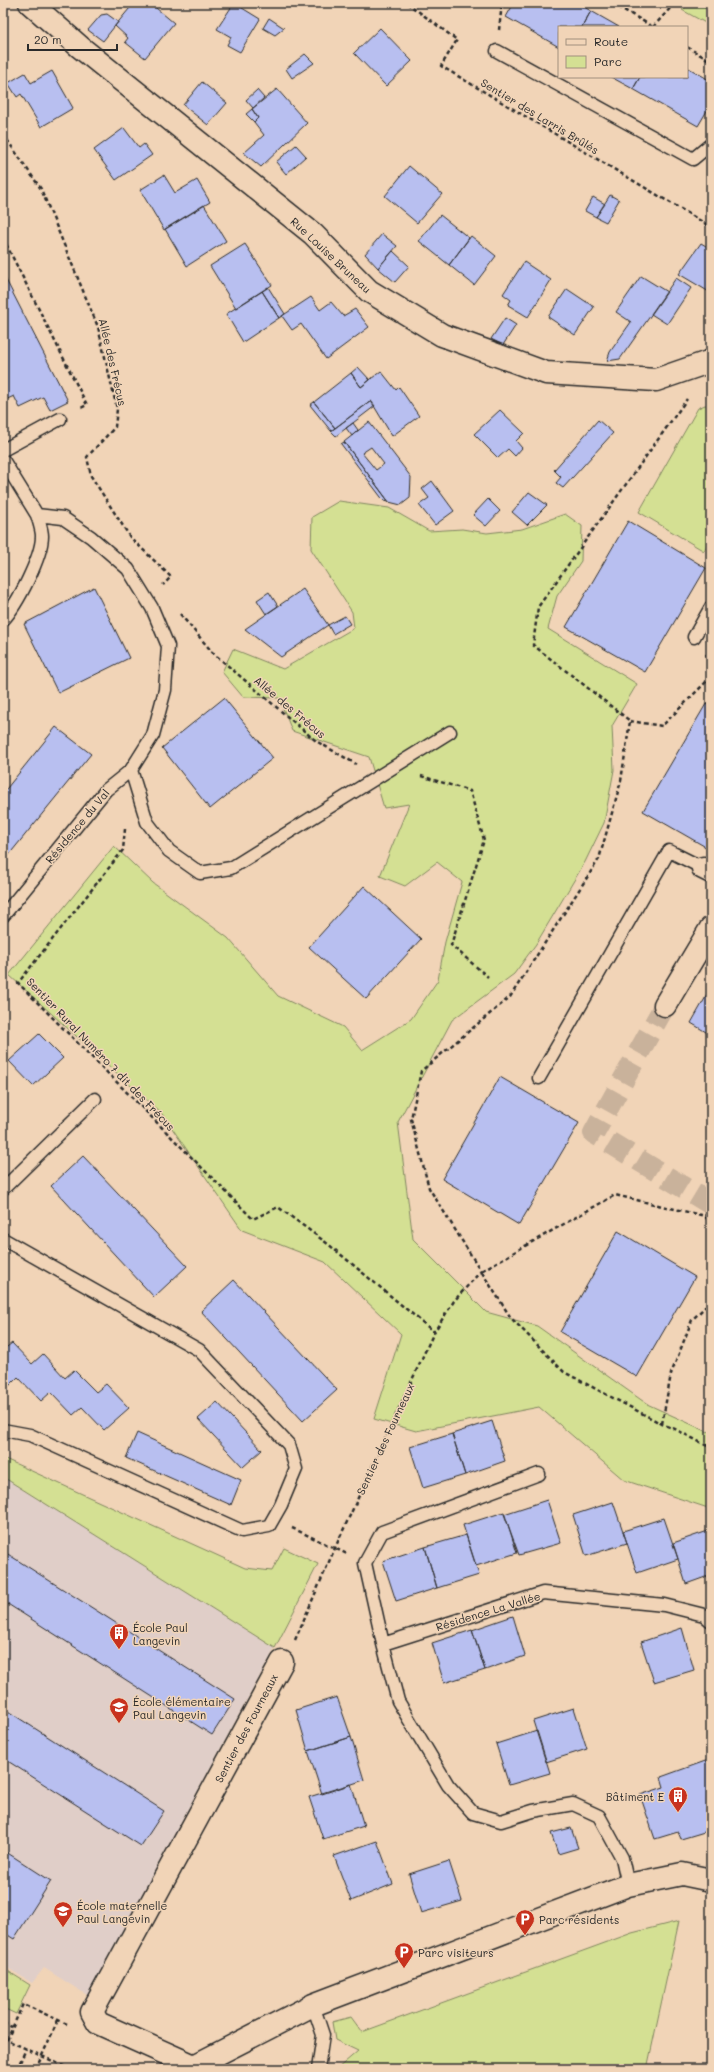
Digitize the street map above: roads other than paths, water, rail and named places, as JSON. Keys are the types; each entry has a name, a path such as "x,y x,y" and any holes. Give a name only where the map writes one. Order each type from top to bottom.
{"street":[{"name":"Rue Louise Bruneau","path":"30,3 80,47 313,234 369,291 442,335 546,373 656,380 711,361"},
{"path":"665,1005 711,928"},
{"name":"Sentier des Fourneaux","path":"194,2068 98,2023 92,2012 282,1662"},
{"path":"194,2068 313,2005 628,1885 682,1874 711,1880"}],"lane":[{"path":"497,51 693,159 711,144"},
{"path":"3,450 60,419"},
{"path":"3,460 37,515 42,537 33,571 10,612 3,620"},
{"name":"Résidence du Val","path":"3,916 106,790 131,770 153,735 164,690 168,646 152,608 128,569 91,537 63,518 37,515"},
{"path":"694,636 711,607"},
{"path":"131,770 147,822 169,851 200,873 231,868 450,732"},
{"path":"539,1078 669,851 707,870"},
{"path":"3,1190 95,1099"},
{"path":"3,1239 199,1350 289,1445 296,1469 281,1505 269,1526 242,1531 30,1435 3,1430"},
{"path":"539,1474 382,1532 365,1563 383,1644 398,1701 448,1785 473,1813 501,1821 533,1811 573,1804 599,1816 622,1858 628,1885"},
{"name":"Résidence La Vallée","path":"383,1644 543,1594 664,1606 704,1615 711,1621"},
{"path":"313,2005 323,2035 318,2069"}],"tunnel":[{"path":"665,1005 594,1133 711,1204"}],"place":[{"name":"École Paul Langevin","path":"119,1650"},
{"name":"École élémentaire Paul Langevin","path":"119,1724"},
{"name":"Bâtiment E","path":"678,1813"},
{"name":"École maternelle Paul Langevin","path":"63,1928"},
{"name":"Parc résidents","path":"525,1936"},
{"name":"Parc visiteurs","path":"404,1969"}]}
